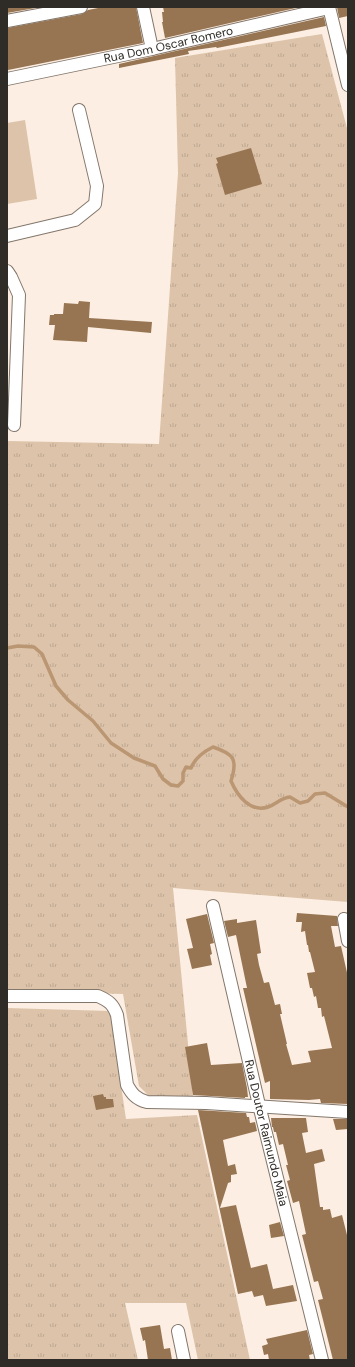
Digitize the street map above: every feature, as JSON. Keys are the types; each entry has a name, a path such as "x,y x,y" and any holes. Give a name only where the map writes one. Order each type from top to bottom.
{"street":[{"path":"7,20 23,12 82,7"},
{"path":"143,7 152,49"},
{"path":"329,7 348,85"},
{"name":"Rua Dom Oscar Romero","path":"7,79 152,49 329,7"},
{"path":"7,236 75,220 95,204 97,186 79,110"},
{"path":"7,271 18,295 14,425"},
{"name":"Rua Doutor Raimundo Maia","path":"213,906 259,1106 322,1360"},
{"path":"344,919 348,941"},
{"path":"7,996 98,996 108,1001 114,1006 117,1015 127,1085 138,1099 147,1102 206,1103 348,1112"},
{"path":"178,1331 184,1360"}],"green space":[{"path":"322,34 348,132 348,902 173,888 193,1096 150,1097 139,1086 123,994 7,991 7,441 159,444 178,173 175,58"},
{"path":"25,120 37,199 7,204 7,123"},
{"path":"7,1008 110,1011 126,1119 197,1115 250,1360 198,1360 186,1303 125,1303 138,1360 7,1360"}],"building":[{"path":"7,7 41,7 7,13"},
{"path":"103,7 136,7 143,43 8,70 7,28 82,14 88,10"},
{"path":"163,7 300,7 165,38 162,22 162,12 164,12"},
{"path":"337,7 348,7 348,16 339,18"},
{"path":"324,17 326,26 217,48 188,51 189,54 119,68 119,64"},
{"path":"251,148 262,184 225,195 216,164 218,163 216,158"},
{"path":"79,301 90,302 89,318 152,322 151,333 88,327 87,342 53,340 55,325 49,325 50,315 63,314 64,303 78,304"},
{"path":"297,913 337,916 338,926 331,926 335,947 341,946 348,977 348,1104 321,1103 320,1099 270,1099 270,1081 265,1083 243,988 247,988 236,935 228,937 224,921 237,919 237,923 256,920 261,953 257,954 259,965 264,983 269,982 275,1005 280,1004 282,1014 280,1014 292,1065 311,1062 308,1051 332,1048 324,1016 322,1017 321,1008 318,1008 316,996 314,997 312,988 310,988 307,973 315,972 307,945 305,931 301,932 302,922 296,922"},
{"path":"207,914 214,943 210,944 212,965 192,969 187,949 193,948 186,919"},
{"path":"207,1043 211,1065 242,1063 248,1097 193,1095 185,1047"},
{"path":"103,1094 106,1099 113,1099 114,1107 96,1110 93,1096"},
{"path":"198,1110 246,1113 247,1117 249,1117 250,1123 255,1122 257,1131 223,1140 228,1166 235,1164 237,1174 231,1175 231,1182 228,1183 220,1208 236,1205 251,1268 267,1264 273,1289 293,1285 297,1301 266,1306 263,1295 254,1297 252,1291 238,1294"},
{"path":"271,1118 306,1118 308,1132 302,1133 306,1153 322,1149 325,1161 314,1164 320,1207 323,1207 323,1210 330,1209 332,1218 342,1215 348,1239 348,1360 333,1360 318,1300 323,1299 318,1281 314,1282 302,1235 306,1234 299,1201 293,1203 287,1181 290,1180 283,1144 279,1145 276,1132 274,1132 272,1127"},
{"path":"333,1119 348,1119 348,1129 336,1130"},
{"path":"280,1222 284,1236 271,1238 269,1225"},
{"path":"160,1325 164,1349 170,1348 172,1360 148,1360 145,1340 143,1341 140,1328"},
{"path":"307,1330 313,1354 309,1355 310,1360 269,1360 268,1354 264,1355 262,1346 268,1344 266,1339"}],"waterway":[{"path":"7,648 18,646 34,647 42,654 56,686 68,700 93,721 111,743 134,758 155,766 163,779 171,785 178,786 183,781 183,773 186,767 191,768 200,756 213,747 226,752 232,758 234,767 231,781 237,792 245,802 250,805 261,808 268,807 290,797 300,803 308,801 315,794 325,793 348,807"}]}
